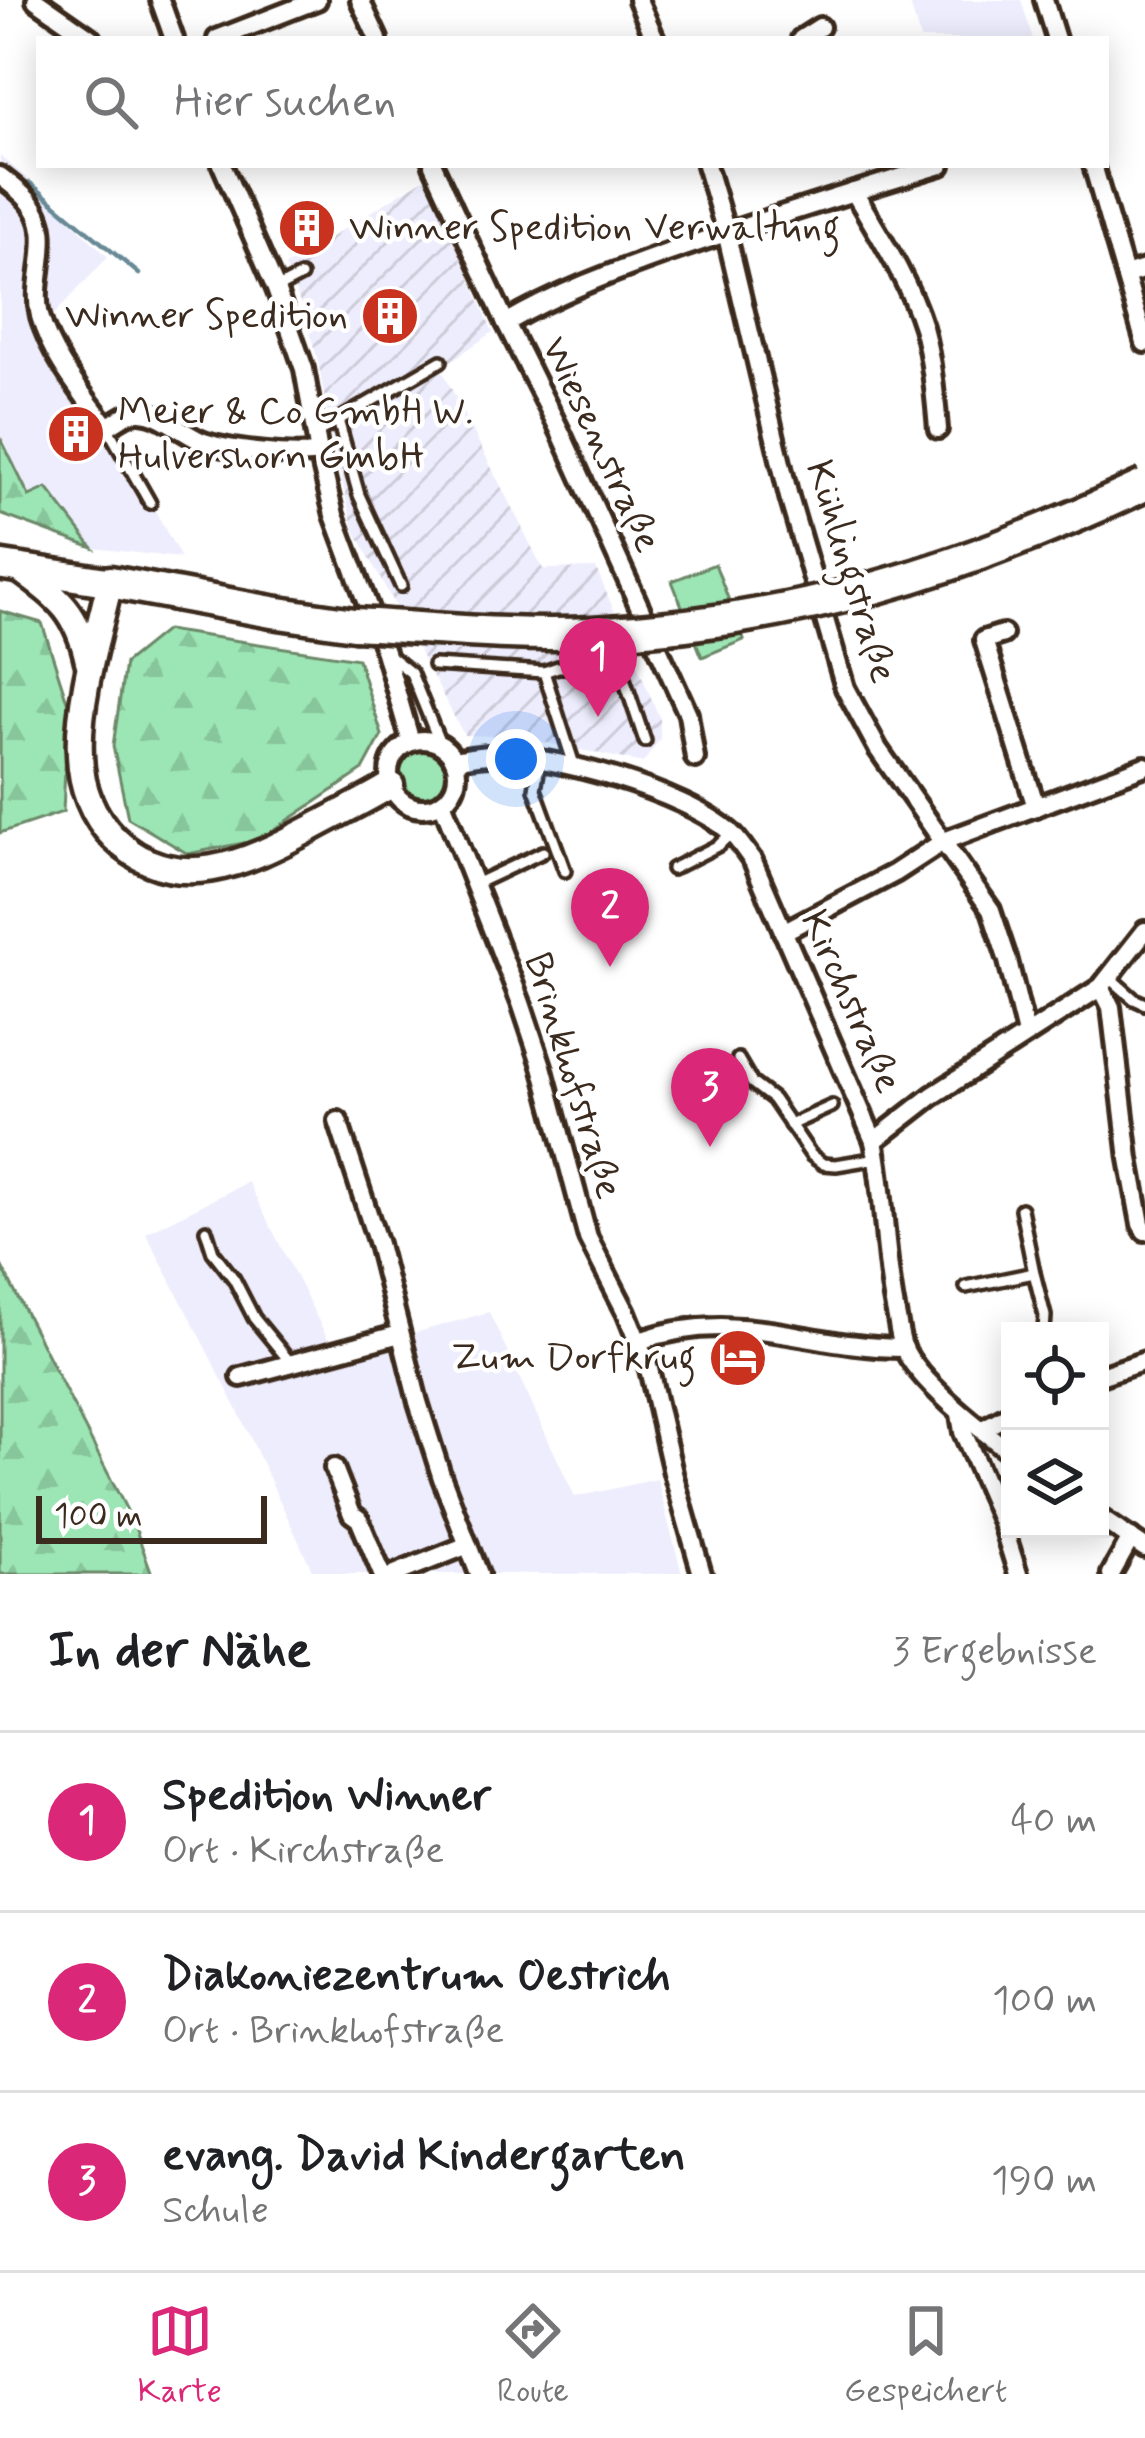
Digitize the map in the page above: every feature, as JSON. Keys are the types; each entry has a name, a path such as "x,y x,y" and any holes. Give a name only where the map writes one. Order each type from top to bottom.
{"highway":[{"path":"110,582 315,619 446,631 557,634 694,625 827,601 904,581 1024,538 1145,484"}],"main road":[{"path":"8,566 110,582"}],"street":[{"path":"36,0 88,36"},
{"path":"160,0 173,36"},
{"path":"225,36 317,0"},
{"path":"361,0 377,36"},
{"path":"638,0 654,36"},
{"path":"1044,0 1055,36"},
{"path":"806,36 820,27"},
{"path":"223,168 276,289 304,369 334,515 385,652 411,742"},
{"name":"Wiesenstraße","path":"434,168 688,715 695,758"},
{"name":"Kühlingstraße","path":"707,168 789,497 844,688 878,749 991,910 1026,1034"},
{"path":"506,323 556,295 725,232 931,168"},
{"path":"1094,168 1145,343"},
{"path":"0,176 30,201 40,218 44,236 37,293 40,314 48,338 107,427 133,411 145,412 202,442 285,456 319,453"},
{"path":"854,192 891,255 922,325 938,429"},
{"path":"1126,275 1145,269"},
{"path":"8,566 46,589 71,613 83,638 90,671"},
{"path":"110,582 79,744 85,789 100,821 118,842 154,863 176,869 242,862 391,785"},
{"path":"1003,634 984,640 1036,807"},
{"path":"411,742 440,744 454,760 455,784 450,794 429,807 403,801 391,785 394,756 411,742"},
{"name":"Kirchstraße","path":"454,760 492,755 540,761 647,788 730,833 753,861 876,1150 887,1260 904,1348 960,1413 1001,1445"},
{"path":"783,932 895,873 944,841 1145,766"},
{"name":"Brinkhofstraße","path":"442,802 521,1003 588,1238 649,1369 702,1574"},
{"path":"876,1150 932,1096 1105,982 1145,931"},
{"path":"1105,982 1137,1157 1145,1231"},
{"path":"338,1121 365,1198 442,1478 478,1574"},
{"path":"639,1340 685,1328 728,1325 904,1348"},
{"path":"241,1377 400,1334"},
{"path":"1109,1373 1145,1360"},
{"path":"960,1413 963,1432 1001,1520 1018,1574"},
{"path":"981,1430 1001,1419"},
{"path":"334,1468 382,1574"},
{"path":"1109,1524 1138,1543 1112,1574"},
{"path":"395,1574 468,1545"}],"lane":[{"path":"276,289 301,276"},
{"path":"316,433 441,361"},
{"path":"338,420 359,495 401,586"},
{"path":"107,427 150,503"},
{"path":"385,652 411,673 440,744"},
{"path":"434,665 544,672 558,667 620,667 645,741"},
{"path":"544,672 575,768"},
{"path":"540,761 535,789 565,871"},
{"path":"672,869 719,845 730,833"},
{"path":"473,885 543,852"},
{"path":"1105,982 1145,1004"},
{"path":"738,1059 752,1083 773,1099 811,1155 823,1164 836,1165 876,1150"},
{"path":"790,1125 832,1106"},
{"path":"1021,1209 1045,1322"},
{"path":"206,1230 213,1252 254,1318 290,1362"},
{"path":"966,1287 1034,1273"}],"shaded area":[{"path":"909,0 1021,0 1032,36 919,36"},
{"path":"0,156 108,257 50,319 181,558 93,548 47,488 29,497 0,437"},
{"path":"427,177 493,332 441,368 543,569 596,568 660,719 660,739 643,763 538,741 464,735 353,527 318,361 285,266"},
{"path":"248,1182 336,1355 489,1312 575,1497 657,1479 682,1574 314,1574 236,1407 146,1233"}],"green space":[{"path":"0,437 29,496 47,488 93,548 0,514"},
{"path":"715,564 744,640 702,657 672,581"},
{"path":"0,611 42,623 68,704 63,812 0,833"},
{"path":"166,630 358,659 382,735 363,770 259,840 188,854 128,818 113,746 125,663"},
{"path":"423,751 439,758 446,774 439,790 423,797 407,790 400,774 407,758"},
{"path":"0,1263 133,1522 152,1574 0,1574"}],"waterway":[{"path":"30,183 139,274"}],"place":[{"name":"Winner Spedition Verwaltung","path":"307,228"},
{"name":"Winner Spedition","path":"390,316"},
{"name":"Meier & Co GmbH W. Hulvershorn GmbH","path":"76,434"},
{"name":"Spedition Winner","path":"598,717"},
{"name":"Diakoniezentrum Oestrich","path":"610,967"},
{"name":"evang. David Kindergarten","path":"710,1147"},
{"name":"Zum Dorfkrug","path":"738,1358"}]}
